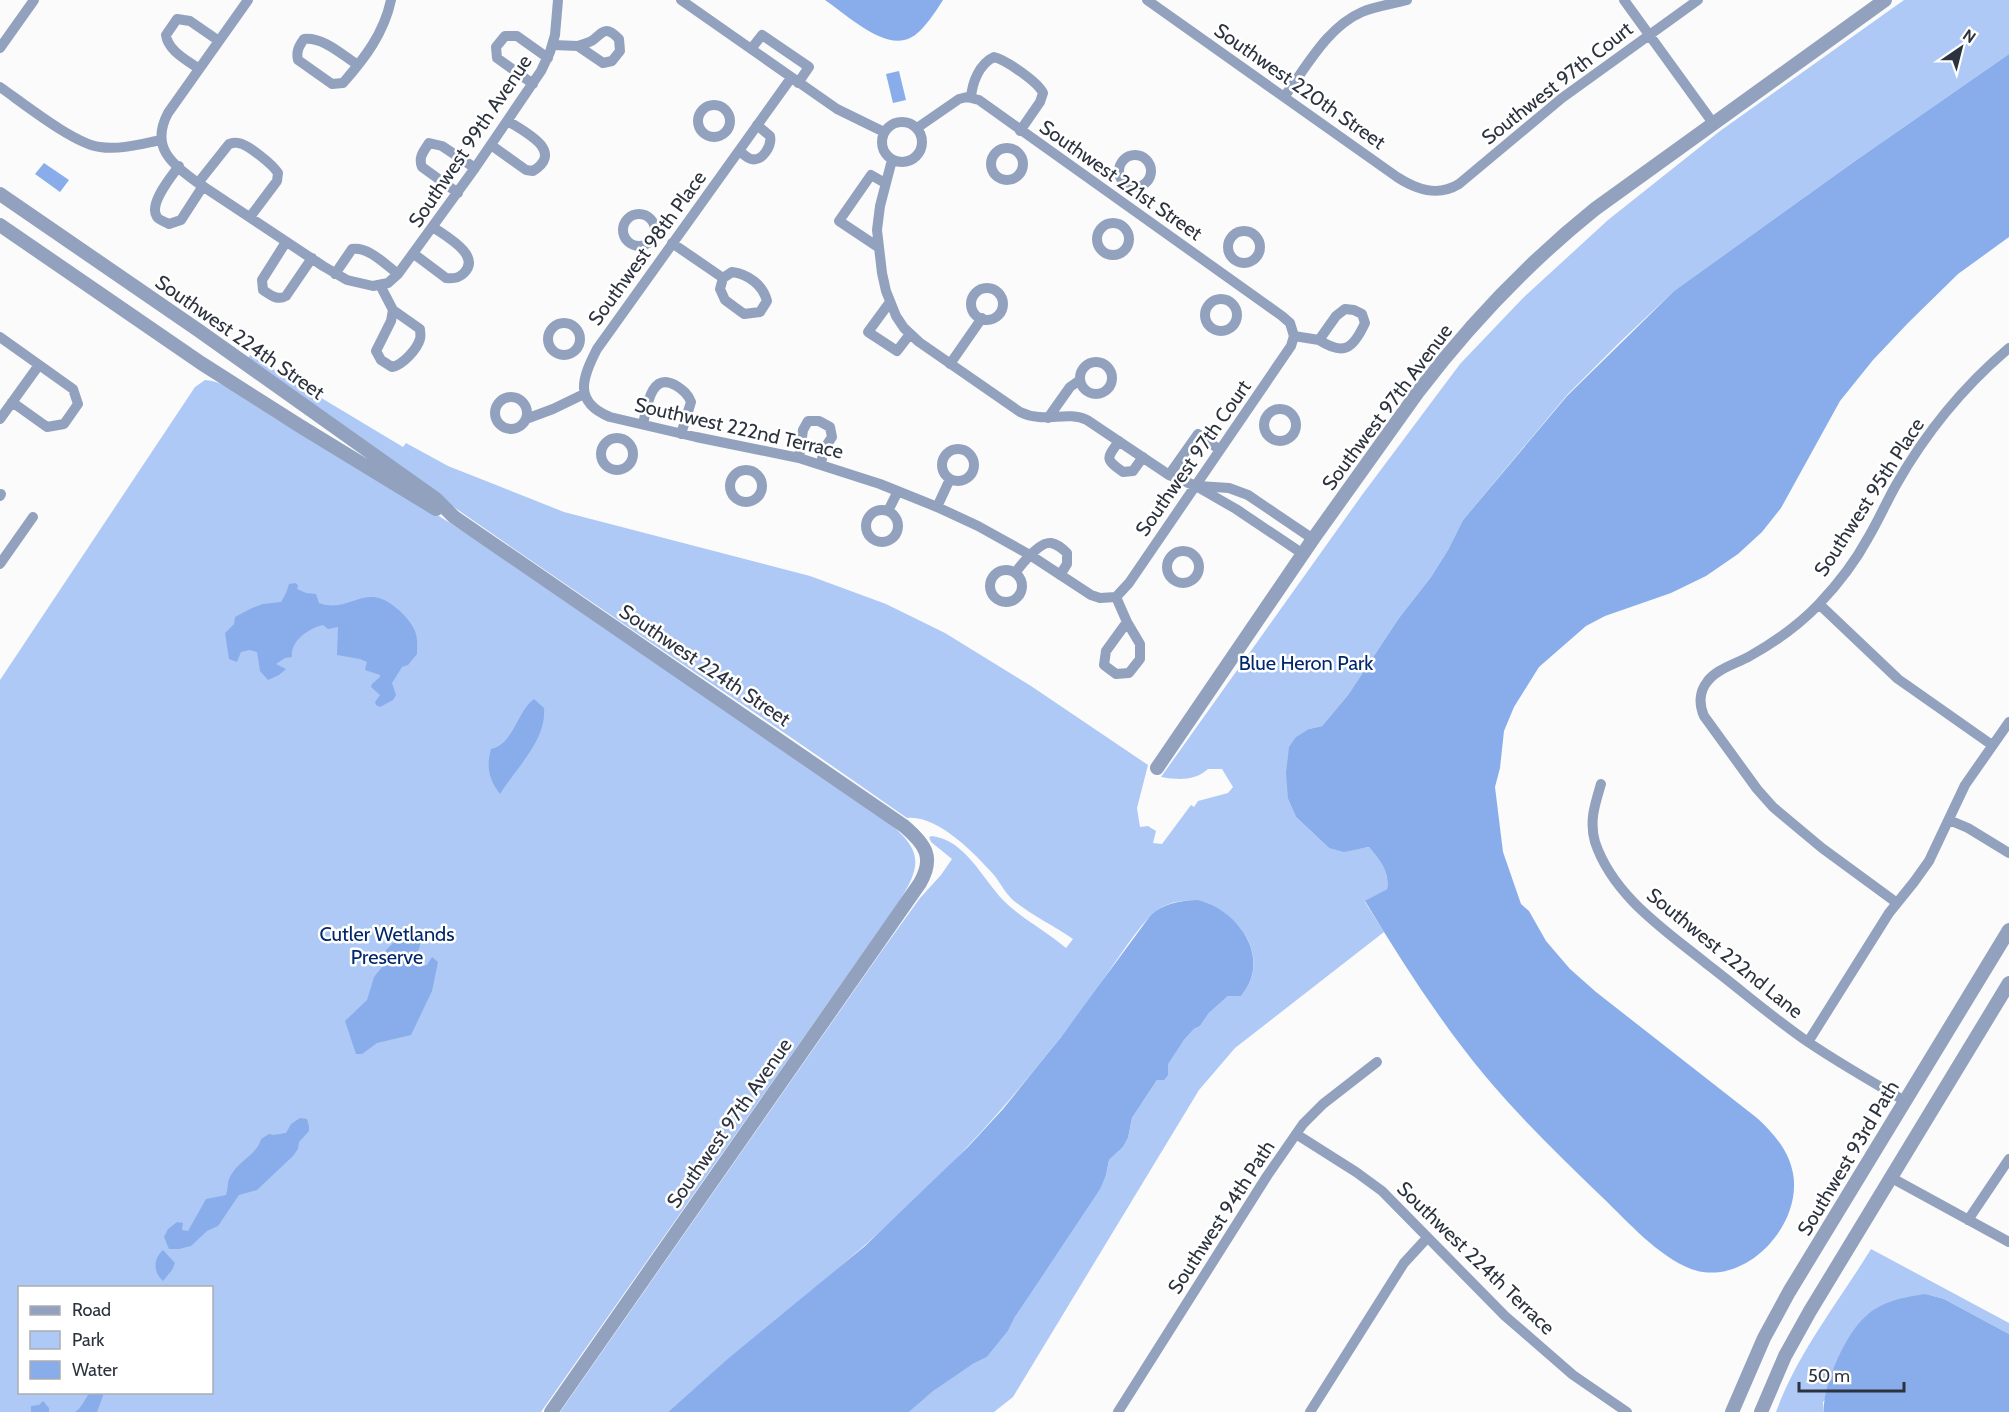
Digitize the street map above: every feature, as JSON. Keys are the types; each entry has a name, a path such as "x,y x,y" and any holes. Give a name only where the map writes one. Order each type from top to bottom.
{"street":[{"path":"0,48 34,0"},
{"path":"248,0 168,113 160,131 164,150 200,184 335,274 355,283 380,285 393,310 420,329 420,340 404,362 392,367 381,360 376,351 391,321 393,310"},
{"path":"358,65 314,38 304,39 296,54 298,60 332,84 344,83 358,65 381,32 391,0"},
{"name":"Southwest 99th Avenue","path":"380,285 388,283 398,274 414,254 533,84 553,45 558,0"},
{"path":"681,0 694,4 751,49 843,112 884,132"},
{"name":"Southwest 220th Street","path":"1147,0 1405,182 1420,189 1437,192"},
{"path":"1284,97 1324,43 1344,23 1370,9 1407,0"},
{"path":"1624,0 1713,123"},
{"name":"Southwest 97th Court","path":"1437,192 1455,187 1466,179 1544,112 1698,0"},
{"name":"Southwest 97th Avenue","path":"1157,768 1313,539 1437,368 1495,302 1576,225 1713,123 1885,0"},
{"path":"199,69 171,48 167,42 166,35 177,19 190,21 219,41"},
{"path":"751,49 762,35 809,67 794,80"},
{"path":"533,84 497,58 496,47 505,36 517,36 548,58"},
{"path":"553,45 578,46"},
{"path":"917,128 959,99 971,98 972,84 986,63 993,57 1004,61 1037,84 1043,93 1018,152"},
{"name":"Southwest 98th Place","path":"584,394 583,380 592,358 757,125 794,80"},
{"path":"0,87 88,144 109,148 161,140"},
{"name":"Southwest 221st Street","path":"971,98 983,102 1024,134 1286,320 1293,328 1294,336"},
{"path":"491,145 526,170 533,171 542,164 545,153 543,147 538,141 508,121"},
{"path":"896,122 908,122 917,128 922,140 915,157 904,162 887,156 881,144 887,128 896,122"},
{"path":"739,151 751,159 756,159 763,156 770,146 772,139 757,125"},
{"path":"728,129 746,141"},
{"path":"458,192 422,167 421,154 429,143 442,146 475,168"},
{"path":"179,166 156,200 154,209 156,216 169,224 181,220 200,184 229,144 243,144 270,164 278,173 276,182 250,217"},
{"path":"892,159 878,218 879,247 882,273 890,302 896,316 910,334 1020,412 1028,416 1048,418 1082,417 1169,476 1196,486 1236,509 1303,554"},
{"path":"879,247 839,221 871,175 885,183"},
{"path":"1116,198 1126,184"},
{"name":"Southwest 224th Street","path":"0,194 214,341 436,499 454,517"},
{"path":"1123,227 1134,211"},
{"name":"Southwest 224th Street","path":"0,225 257,399 431,506 454,517 904,826 920,841 927,853"},
{"path":"414,254 447,278 458,277 466,270 469,261 464,250 433,227"},
{"path":"652,237 723,278"},
{"path":"286,242 262,280 263,290 275,298 286,296 312,258"},
{"path":"335,274 352,249 358,248 365,250 398,274"},
{"path":"1223,275 1234,259"},
{"path":"732,272 742,273 764,289 767,301 760,312 744,314 725,300 720,289 723,278 732,272"},
{"path":"1231,302 1241,288"},
{"path":"890,302 868,332 897,351 910,334"},
{"path":"950,364 982,318"},
{"path":"1294,336 1319,340"},
{"name":"Southwest 97th Court","path":"1116,597 1129,584 1221,450 1291,346 1294,336"},
{"path":"0,337 74,389 78,404 64,424 47,427 12,402"},
{"name":"Southwest 95th Place","path":"1897,903 1822,848 1773,807 1709,724 1702,712 1700,700 1704,686 1711,677 1773,642 1819,604 1857,557 1896,485 1922,444 1971,385 2009,348"},
{"path":"576,350 592,358"},
{"path":"0,419 39,364"},
{"path":"1048,418 1070,387 1080,381"},
{"path":"643,424 654,387 664,382 671,383 685,391 691,402 681,434"},
{"path":"526,418 553,409 584,394"},
{"name":"Southwest 222nd Terrace","path":"584,394 597,410 610,417 799,458 898,491 986,530 1030,555 1091,595 1100,598 1116,597"},
{"path":"1252,404 1268,415"},
{"path":"621,438 626,421"},
{"path":"799,458 802,430 808,421 819,421 830,428 832,437 824,449 821,464"},
{"path":"1169,476 1198,434 1221,450"},
{"path":"1119,441 1108,455 1110,463 1124,472 1133,471 1143,457"},
{"path":"750,470 754,448"},
{"path":"937,507 950,479"},
{"path":"1196,486 1229,488 1248,495 1313,539"},
{"path":"888,512 898,491"},
{"path":"0,564 33,517"},
{"path":"1015,573 1030,555 1045,543 1054,544 1063,549 1068,558 1060,575"},
{"path":"1155,545 1171,557"},
{"path":"1116,597 1126,622 1140,644 1140,659 1129,673 1116,674 1104,665 1106,651 1126,622"},
{"path":"1819,604 1898,679 1992,745"},
{"path":"1808,1042 1864,951 1929,861 1965,785 2009,722"},
{"name":"Southwest 222nd Lane","path":"1601,784 1592,814 1592,828 1602,857 1618,884 1644,913 1782,1024 1905,1101"},
{"path":"1949,820 1968,828 2009,853"},
{"name":"Southwest 97th Avenue","path":"552,1412 915,891 927,869 927,853"},
{"name":"Southwest 93rd Path","path":"1732,1412 1750,1367 1776,1314 2009,930"},
{"path":"1761,1412 1797,1333 2009,982"},
{"name":"Southwest 94th Path","path":"1118,1412 1296,1134 1323,1104 1377,1062"},
{"name":"Southwest 224th Terrace","path":"1296,1134 1375,1185 1505,1316 1615,1409 1627,1412"},
{"path":"1968,1220 2009,1159"},
{"path":"1890,1177 2009,1242"},
{"path":"1310,1412 1404,1263 1427,1238"}],"green space":[{"name":"Blue Heron Park","path":"1904,0 2009,0 2009,54 1674,291 1567,395 1463,520 1431,577 1399,618 1348,695 1322,726 1309,729 1288,799 1296,817 1329,848 1370,847 1377,856 1386,872 1387,889 1365,902 1384,932 1235,1048 1199,1090 1013,1397 994,1412 909,1412 932,1391 987,1357 1008,1331 1106,1175 1109,1160 1123,1147 1128,1138 1132,1118 1157,1080 1168,1070 1167,1064 1184,1040 1200,1026 1209,1013 1228,996 1241,996 1252,975 1253,954 1245,935 1231,918 1213,906 1192,901 1170,903 1150,916 1030,1076 970,1144 861,1249 668,1412 560,1412 881,952 952,859 931,842 929,837 944,839 963,852 1010,907 1066,948 1073,939 1014,901 986,866 955,837 931,823 907,818 410,477 248,358 250,355 403,447 406,443 448,466 564,512 810,576 886,604 945,633 1031,686 1148,765 1137,808 1140,827 1148,826 1156,831 1153,843 1162,844 1191,805 1194,807 1198,801 1228,793 1233,787 1222,769 1208,769 1198,776 1186,779 1161,777 1362,495 1460,364 1523,298 1608,220 1720,131"},
{"name":"Cutler Wetlands Preserve","path":"205,380 213,381 240,394 273,417 399,491 473,538 890,824 908,842 913,851 915,868 900,900 541,1412 0,1412 0,680 195,387"},
{"path":"1871,1249 2009,1323 2009,1334 1944,1299 1926,1294 1823,1402 1824,1412 1776,1412 1807,1348"}],"water":[{"path":"825,0 943,0 919,32 900,41 889,40 866,29"},
{"path":"2009,54 2009,237 1958,274 1873,360 1840,401 1781,508 1762,532 1738,554 1706,576 1671,593 1605,616 1586,626 1539,667 1514,707 1504,731 1500,768 1495,787 1503,852 1521,904 1529,911 1546,941 1570,969 1757,1118 1778,1141 1790,1161 1794,1189 1790,1210 1781,1229 1767,1246 1751,1260 1732,1269 1712,1273 1691,1269 1667,1256 1633,1228 1528,1124 1469,1056 1422,992 1365,901 1387,889 1386,872 1377,856 1369,847 1344,852 1329,848 1296,817 1288,799 1286,773 1289,747 1296,737 1309,729 1322,726 1348,695 1399,618 1431,577 1463,520 1567,396 1674,291"},
{"path":"899,71 906,100 893,103 886,74"},
{"path":"44,163 69,180 60,192 35,174"},
{"path":"289,584 298,585 297,589 316,594 319,603 327,605 341,605 366,598 379,598 392,604 408,620 416,634 417,654 408,665 402,667 392,683 396,695 393,700 380,707 376,705 375,702 380,695 371,687 380,675 365,670 367,662 337,655 338,627 328,629 323,625 307,632 294,646 292,657 285,658 276,664 286,669 268,680 260,671 257,652 250,650 241,652 237,662 229,659 225,633 234,624 235,617 263,604 281,602"},
{"path":"534,699 544,708 541,731 529,753 500,794 493,784 490,773 491,749 505,741 523,711"},
{"path":"1197,900 1226,913 1246,937 1252,951 1253,966 1250,981 1241,996 1228,996 1184,1040 1168,1064 1168,1075 1164,1080 1157,1080 1132,1118 1128,1138 1123,1147 1109,1160 1100,1189 1008,1331 987,1357 933,1391 909,1412 668,1412 730,1357 865,1246 968,1147 1003,1109 1061,1037 1150,916 1166,905"},
{"path":"406,938 412,944 418,938 420,947 416,956 421,957 423,966 427,965 432,957 438,962 432,991 411,1035 377,1043 362,1054 356,1054 345,1021 367,1000 374,977 387,961 386,950 393,943"},
{"path":"300,1118 307,1119 309,1131 299,1142 298,1149 293,1156 257,1190 239,1195 218,1226 207,1231 191,1246 169,1249 164,1237 168,1229 177,1222 183,1223 182,1230 188,1231 206,1199 226,1195 231,1175 253,1152 261,1139 269,1134 286,1133 291,1124"},
{"path":"163,1250 175,1263 163,1281 157,1274 156,1261"},
{"path":"1926,1294 1944,1299 2009,1334 2009,1412 1824,1412 1824,1401 1831,1375 1843,1347 1858,1324 1872,1311 1886,1303"},
{"path":"89,1394 104,1394 97,1412 75,1412"},
{"path":"43,1401 49,1408 49,1412 31,1412 31,1406 39,1405"}]}
